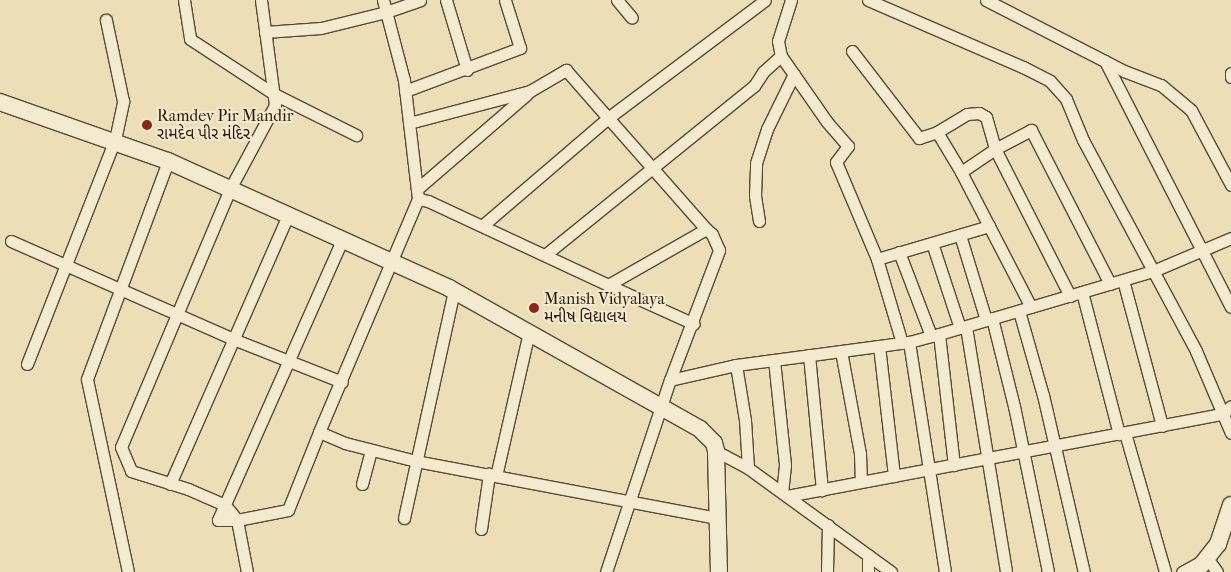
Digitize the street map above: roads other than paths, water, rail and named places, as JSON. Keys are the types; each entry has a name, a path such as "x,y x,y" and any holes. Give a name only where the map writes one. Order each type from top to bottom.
{"main road":[{"path":"0,102 115,140 168,161 454,291 662,406 709,436 716,452 719,572"},
{"path":"1196,572 1218,544 1231,505"}],"street":[{"path":"184,0 190,39 274,94 356,135"},
{"path":"225,505 131,471 121,448 230,189 275,105 261,0"},
{"path":"383,0 406,91 418,194"},
{"path":"265,32 321,28 386,12 420,0"},
{"path":"446,0 467,70"},
{"path":"406,91 467,70 520,48 505,0"},
{"path":"617,0 632,18"},
{"path":"482,226 608,118 765,0"},
{"path":"791,0 778,41 780,56 848,146 836,162 877,259 905,343 945,572"},
{"path":"868,0 1050,82 1066,99 1083,140 1227,410 1231,433"},
{"path":"986,0 1105,61 1161,84 1191,110 1231,185"},
{"path":"27,364 68,266 115,140 122,101 106,20"},
{"path":"852,51 919,138 937,132 967,114 979,113 986,117 995,149 1070,296"},
{"path":"545,255 754,86 763,72 780,56"},
{"path":"1105,61 1231,307"},
{"path":"342,240 218,520 237,520 288,510 318,432 342,382 418,194 530,91 566,70 712,234 719,250 694,324 670,380 606,572"},
{"path":"759,221 755,196 756,163 767,129 794,74"},
{"path":"409,123 530,91"},
{"path":"961,172 995,149 1031,130 1110,284"},
{"path":"937,132 961,172 1031,307"},
{"path":"128,572 87,379 168,161"},
{"path":"418,194 482,226 694,324"},
{"path":"170,484 288,215"},
{"path":"877,259 989,226"},
{"path":"608,285 706,229"},
{"path":"960,235 989,319 1024,452 1048,572"},
{"path":"670,380 774,360 905,343 1153,271 1231,238"},
{"path":"11,241 233,339 287,362 342,382"},
{"path":"932,243 963,327 988,459 1006,572"},
{"path":"899,252 935,335 954,465"},
{"path":"1123,280 1162,426"},
{"path":"404,518 416,462 417,448 454,291"},
{"path":"1082,292 1122,433 1165,572"},
{"path":"1019,311 1084,572"},
{"path":"481,529 492,475 529,332"},
{"path":"879,346 894,476"},
{"path":"841,351 860,454 861,482"},
{"path":"809,355 822,490"},
{"path":"774,360 785,465 785,494"},
{"path":"736,366 745,420 748,468"},
{"path":"785,494 822,490 1162,426 1227,410"},
{"path":"318,432 371,450 416,462 630,500 717,518"},
{"path":"362,484 371,450"},
{"path":"716,452 748,468 891,572"},
{"path":"237,520 247,572"},
{"path":"827,572 828,526"},
{"path":"868,555 868,572"},
{"path":"1182,572 1207,558 1217,572"}],"place":[{"name":"Ramdev Pir Mandir રામદેવ પીર મંદિર","path":"147,125"},
{"name":"Manish Vidyalaya મનીષ વિદ્યાલય","path":"534,308"}]}
